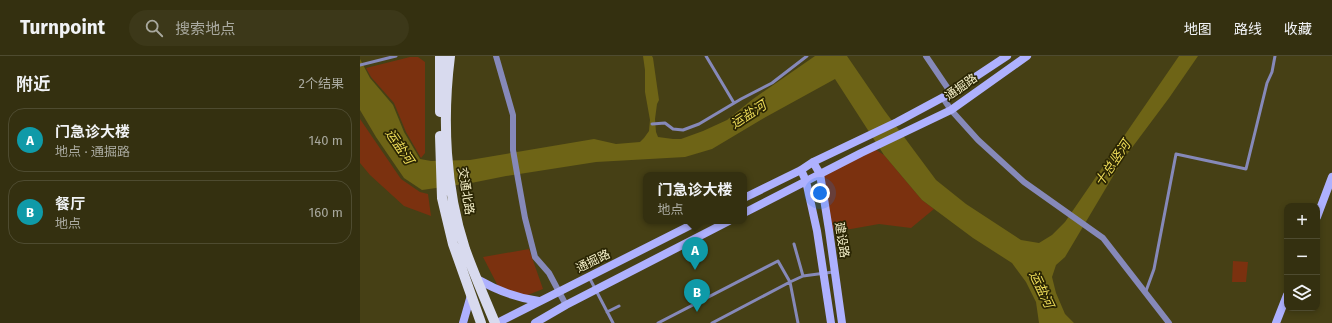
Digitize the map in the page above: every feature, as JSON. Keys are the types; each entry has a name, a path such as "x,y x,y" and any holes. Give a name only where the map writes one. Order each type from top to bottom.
{"main road":[{"name":"交通北路","path":"440,56 447,197 453,244 481,323"},
{"name":"交通北路","path":"445,155 447,126 447,80 450,56"},
{"name":"通掘路","path":"813,162 866,135 897,122 943,98 1007,56"},
{"name":"通掘路","path":"820,174 950,110 1027,56"},
{"path":"747,197 801,170 813,162"},
{"name":"建设路","path":"813,162 820,174 842,323"},
{"name":"建设路","path":"801,170 806,181 818,231 831,323"},
{"path":"747,211 820,174"},
{"path":"1320,209 1332,178"},
{"name":"交通北路","path":"447,197 465,249 496,323"},
{"name":"通掘路","path":"496,323 693,224"},
{"path":"535,323 566,304 723,224"},
{"path":"477,279 494,288 527,299 540,301"},
{"path":"463,323 471,295"},
{"path":"1276,323 1284,303"}],"street":[{"path":"496,56 513,115 514,150 518,179 525,218 535,257 549,273 566,304"},
{"path":"926,56 951,93"},
{"path":"943,98 950,110 978,140 1024,182 1103,238 1169,323"}],"lane":[{"path":"360,65 396,56"},
{"path":"706,56 734,103"},
{"path":"652,124 665,123 673,130 683,130 699,124 772,83 808,56"},
{"path":"1146,293 1154,268 1176,154 1246,169 1275,56"},
{"path":"794,244 803,276"},
{"path":"658,323 778,261 790,282 798,323"},
{"path":"712,323 803,276 835,272"},
{"path":"589,277 613,323"},
{"path":"608,312 619,306"}],"shaded area":[{"path":"410,57 418,57 425,62 425,153 421,158 406,132 394,103 371,77 366,68"},
{"path":"360,119 401,179 420,192 428,194 431,216 404,206 370,175 360,163"},
{"path":"873,148 884,155 922,200 934,209 911,228 879,224 851,229 829,230 820,174"},
{"path":"529,249 543,289 520,298 499,288 483,257"},
{"path":"1233,261 1248,262 1246,282 1232,282"}],"water":[{"path":"643,56 652,56 653,58 659,100 655,119 658,137 681,139 727,120 753,99 815,56 847,56 884,110 936,180 966,204 1021,240 1039,243 1052,235 1065,222 1179,56 1198,56 1122,161 1065,257 1056,265 1052,277 1056,293 1065,314 1074,323 1039,323 1036,302 1026,282 1012,263 973,238 922,200 884,155 835,79 764,118 712,149 685,157 596,162 422,190 404,178 376,137 360,110 360,59 370,78 393,105 404,132 420,159 431,161 470,160 594,139 616,144 640,142 649,131 650,120 645,92 645,70"}],"place":[{"name":"门急诊大楼","path":"695,270"},
{"name":"餐厅","path":"697,312"}],"water label":[{"name":"运盐河","path":"748,114"},
{"name":"运盐河","path":"400,146"},
{"name":"十总竖河","path":"1112,163"},
{"name":"运盐河","path":"1042,289"}]}
